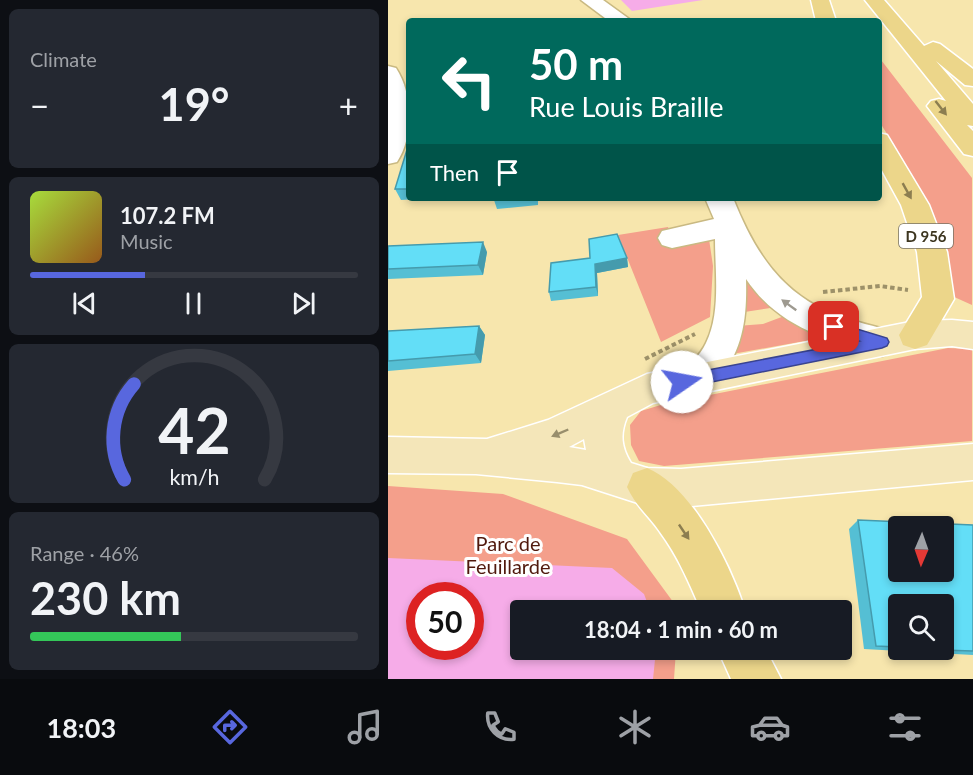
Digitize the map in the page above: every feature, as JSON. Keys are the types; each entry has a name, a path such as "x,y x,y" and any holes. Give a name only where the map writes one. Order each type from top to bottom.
{"highway":[{"path":"820,0 825,18"},
{"path":"855,0 877,15 919,36 973,80"},
{"path":"882,20 973,119"},
{"path":"882,22 973,148"},
{"name":"D 956","path":"882,147 915,205 931,252 938,299 915,335"},
{"path":"632,482 674,517 698,553 719,600"},
{"path":"747,660 757,679"}],"main road":[{"path":"476,456 515,448 554,436 613,408 629,396 647,389 915,335 952,333 973,336"},
{"path":"613,408 603,425 602,448 632,482"},
{"path":"388,455 476,456 557,464 632,482 681,488 783,481 973,462"}],"street":[{"path":"590,0 617,18"},
{"path":"388,73 397,93 398,127 388,156"},
{"path":"672,238 724,212"},
{"path":"724,212 758,272 790,307 846,332 882,342"},
{"path":"699,378 718,353 727,331 730,289 724,212"}],"green space":[{"path":"882,61 972,178 972,305 952,296 944,256 905,163 882,126"},
{"path":"668,227 675,246 709,239 713,266 710,317 661,342 618,235"},
{"path":"740,262 777,307 738,313"},
{"path":"787,315 827,337 727,355 737,326 763,324"},
{"path":"948,348 972,349 972,441 664,466 639,461 631,445 630,425 641,411 664,404"},
{"name":"Parc de Feuillarde","path":"388,486 503,494 627,539 672,600 510,600 510,660 675,660 674,679 388,679"}],"shaded area":[{"path":"621,0 703,0 632,11"},
{"path":"388,558 612,568 644,594 646,600 510,600 510,660 655,660 653,679 388,679"}],"building":[{"path":"406,153 406,189 395,189"},
{"path":"617,234 627,258 595,264 596,287 549,292 551,263 590,258 589,239"},
{"path":"483,242 478,265 388,269 388,246"},
{"path":"479,326 475,354 388,361 388,331"},
{"path":"858,520 888,521 888,582 954,582 954,524 973,525 973,651 954,650 954,594 888,594 888,647 876,646"}],"route":[{"path":"682,382 882,342 834,327"}]}
